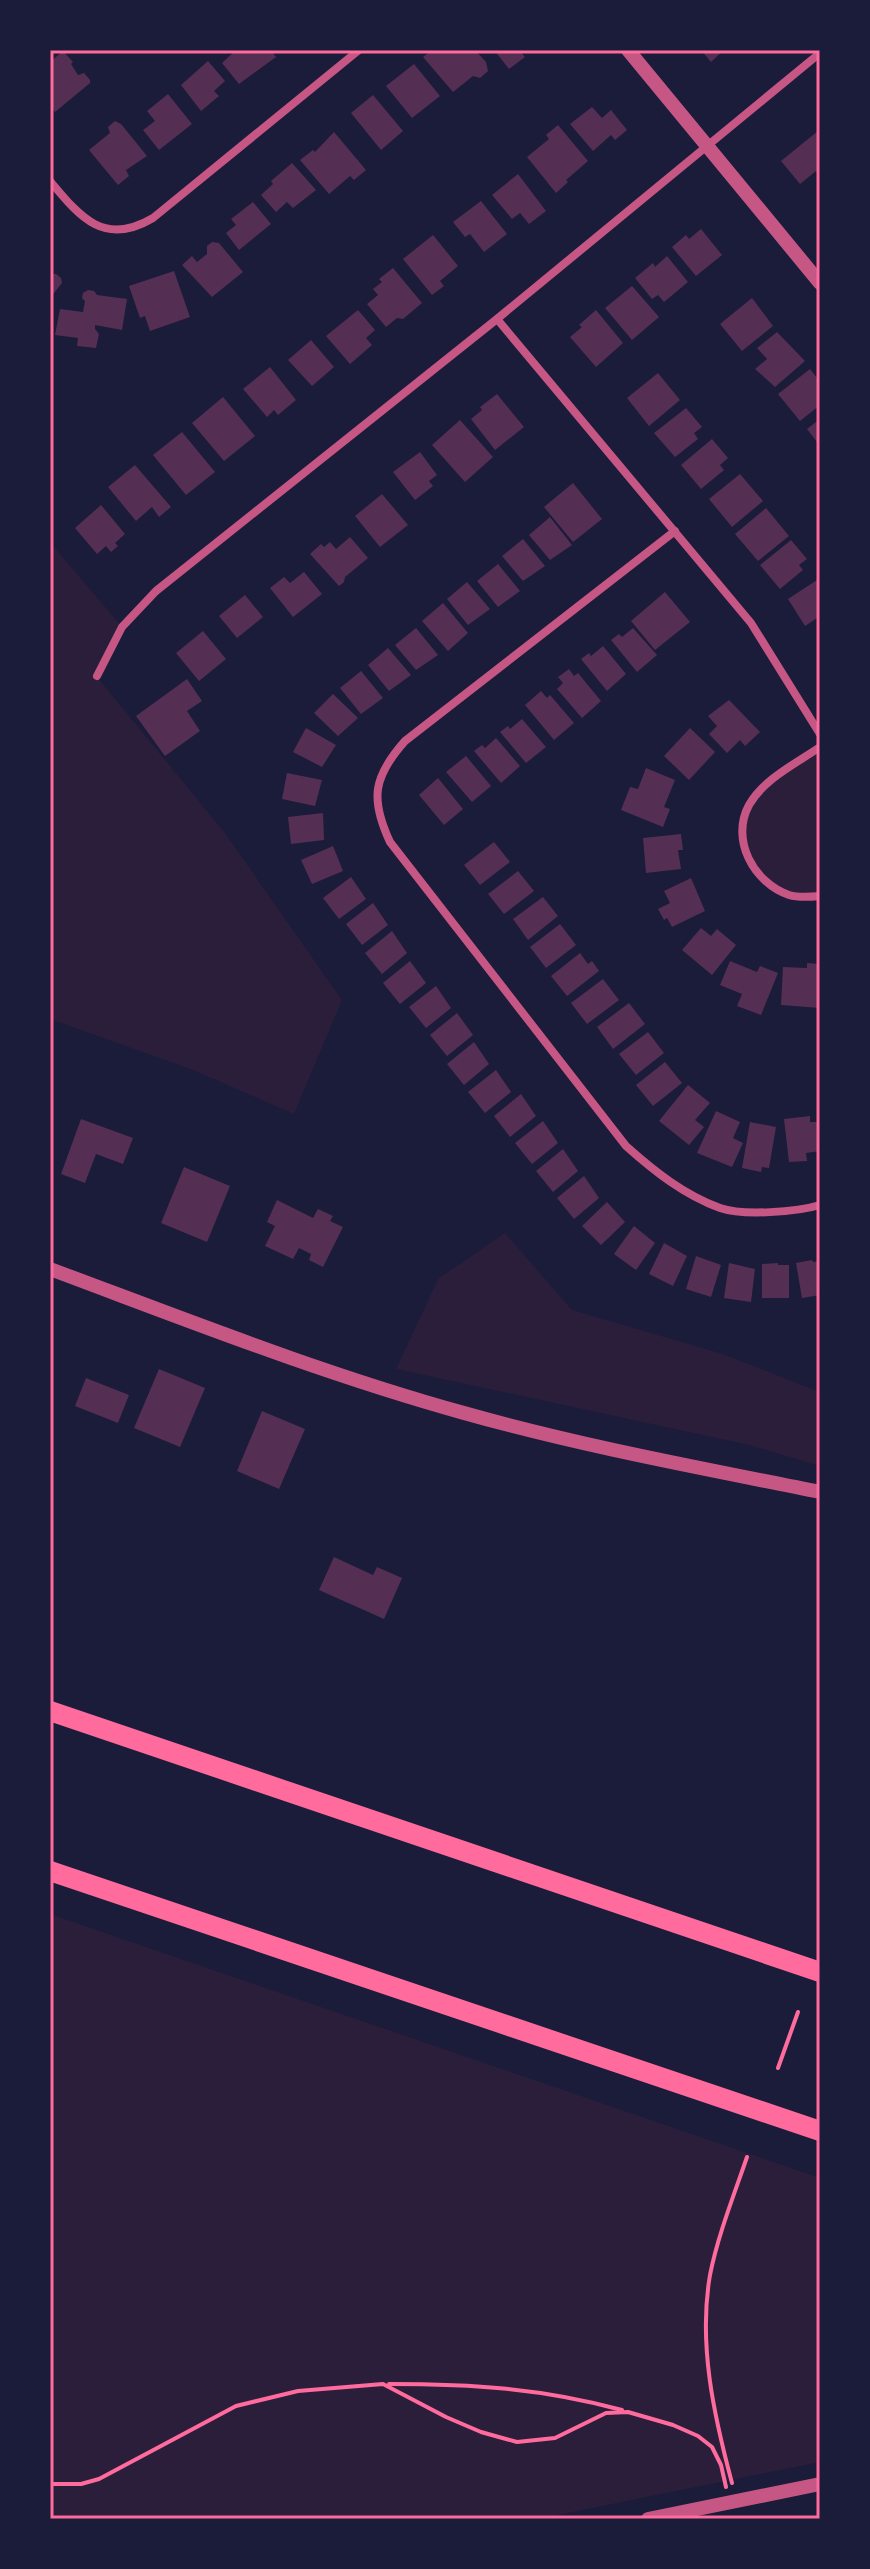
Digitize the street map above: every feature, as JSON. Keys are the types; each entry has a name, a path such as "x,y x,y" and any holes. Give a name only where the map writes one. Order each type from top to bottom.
{"highway":[{"path":"50,1711 820,1972"},
{"path":"50,1871 820,2131"}],"street":[{"path":"50,181 84,219 98,227 112,230 142,225 359,50"},
{"path":"628,50 820,283"},
{"path":"97,676 122,627 156,591 497,319 820,53"},
{"path":"497,319 751,623 820,734"},
{"path":"675,531 405,741 384,767 376,800 380,820 390,842 616,1134 636,1155 681,1189 723,1209 777,1212 820,1205"},
{"path":"820,747 758,792 746,812 743,840 753,867 771,887 790,895 820,896"},
{"path":"50,1269 359,1381 466,1414 564,1440 820,1492"},
{"path":"648,2519 820,2484"}],"path":[{"path":"778,2068 798,2012"},
{"path":"731,2480 710,2382 706,2310 718,2243 747,2157"},
{"path":"383,2384 446,2417 481,2432 517,2442 555,2438 606,2413 628,2412"},
{"path":"50,2484 81,2484 99,2479 236,2406 298,2391 383,2384 444,2384 518,2389 563,2396 690,2431 717,2454 730,2502"}],"shaded area":[{"path":"50,542 122,627 97,677 225,833 342,1000 294,1114 193,1070 50,1019"},
{"path":"820,747 820,896 804,897 771,887 748,859 743,827 758,792"},
{"path":"505,1233 572,1310 723,1354 820,1392 820,1466 749,1445 396,1369 438,1279"},
{"path":"50,1914 820,2178 820,2462 538,2519 50,2519"}],"building":[{"path":"236,50 271,50 276,57 239,84 222,63"},
{"path":"432,50 475,50 486,62 488,71 480,78 473,76 453,92 423,57"},
{"path":"494,50 519,50 525,57 509,69"},
{"path":"701,50 724,50 711,62"},
{"path":"63,51 73,62 71,64 78,75 84,73 90,83 55,112 50,106 50,62"},
{"path":"208,61 225,81 214,91 219,96 201,111 181,85"},
{"path":"414,64 440,96 412,118 386,86"},
{"path":"168,94 192,124 159,150 143,130 155,121 147,111"},
{"path":"373,95 403,131 381,150 351,113"},
{"path":"592,107 602,118 611,110 627,130 615,140 611,135 593,151 570,124"},
{"path":"115,121 121,124 147,156 126,170 129,176 118,185 89,150 110,133 108,127"},
{"path":"558,125 588,161 556,193 527,157 549,139 546,135"},
{"path":"818,131 820,176 816,171 800,184 781,161"},
{"path":"334,132 366,170 354,180 350,176 329,194 300,160 313,150 315,152"},
{"path":"292,163 316,190 293,208 287,202 276,212 261,195 273,184 271,181"},
{"path":"518,174 546,211 529,224 520,213 512,219 492,195"},
{"path":"481,201 507,234 484,252 470,234 465,237 453,222"},
{"path":"253,202 271,224 239,250 226,233 236,225 231,219"},
{"path":"701,229 722,255 696,276 672,247 686,235 689,239"},
{"path":"433,235 458,266 440,281 444,286 432,295 403,259"},
{"path":"212,242 219,243 243,272 212,297 182,265 192,256 197,262 207,254 207,246"},
{"path":"667,256 688,282 664,302 658,295 652,299 635,278"},
{"path":"393,268 422,303 403,319 397,318 386,327 367,304 378,295 373,289 382,282 379,279"},
{"path":"174,271 190,317 150,331 145,316 140,318 129,286"},
{"path":"50,274 56,274 62,283 50,298"},
{"path":"632,286 659,317 632,340 605,308"},
{"path":"88,290 97,295 127,299 122,330 95,325 99,334 96,348 77,346 78,338 55,335 60,309 83,312 83,293"},
{"path":"752,298 773,326 742,351 720,324"},
{"path":"358,310 375,330 366,338 372,345 350,364 326,336"},
{"path":"596,310 623,343 596,367 570,337"},
{"path":"777,332 805,361 775,387 755,369 767,359 757,348"},
{"path":"311,340 334,367 312,386 288,360"},
{"path":"270,367 296,400 278,415 274,410 267,417 243,389"},
{"path":"810,369 820,382 820,405 800,421 778,394"},
{"path":"658,373 680,400 649,426 627,398"},
{"path":"497,394 524,427 495,450 471,419 482,410 480,407"},
{"path":"223,397 255,436 224,461 192,423"},
{"path":"686,408 702,427 694,433 698,439 675,457 654,433"},
{"path":"820,419 820,446 807,429"},
{"path":"460,420 493,457 465,482 432,445"},
{"path":"182,432 215,472 186,495 153,455"},
{"path":"712,439 728,458 720,465 724,470 701,489 681,465"},
{"path":"420,452 437,475 429,481 433,486 415,500 393,472"},
{"path":"135,465 171,507 159,517 152,507 136,521 108,487"},
{"path":"740,474 763,501 732,527 709,499"},
{"path":"573,483 602,519 573,542 544,507"},
{"path":"382,494 408,525 380,547 355,516"},
{"path":"101,505 125,534 111,552 106,546 97,554 75,528"},
{"path":"766,508 789,536 758,561 735,534"},
{"path":"550,517 572,545 550,560 529,535"},
{"path":"350,537 368,558 339,586 310,554 321,544 324,547 330,542 336,549"},
{"path":"523,539 545,566 523,581 502,556"},
{"path":"791,540 807,559 799,565 803,570 780,589 760,565"},
{"path":"498,564 520,591 498,607 477,581"},
{"path":"304,572 322,594 293,617 270,588 284,577 290,583"},
{"path":"817,580 820,584 820,616 805,626 788,599"},
{"path":"467,582 490,609 468,625 447,599"},
{"path":"665,592 690,622 655,650 631,621"},
{"path":"245,595 263,617 237,638 219,616"},
{"path":"443,603 468,633 448,651 422,621"},
{"path":"416,628 438,655 416,670 395,645"},
{"path":"633,628 657,655 637,672 611,640 619,634 622,637"},
{"path":"203,631 226,659 199,681 176,653"},
{"path":"603,646 626,674 607,691 581,659 589,653 591,656"},
{"path":"388,648 411,675 389,691 368,665"},
{"path":"569,669 574,676 578,673 601,701 582,718 557,689 563,683 558,677"},
{"path":"361,671 383,698 361,714 340,688"},
{"path":"187,679 202,701 187,711 200,731 165,756 136,716"},
{"path":"541,691 547,698 550,695 574,723 554,740 525,705"},
{"path":"333,694 358,718 338,736 314,713"},
{"path":"729,700 760,732 745,746 740,740 727,753 709,734 717,726 708,716"},
{"path":"522,719 546,747 526,763 500,732 508,726 510,729"},
{"path":"306,728 336,745 322,767 293,752"},
{"path":"690,728 715,752 689,780 664,756"},
{"path":"496,738 520,766 501,783 474,751 482,745 485,748"},
{"path":"466,756 491,786 472,802 446,772"},
{"path":"646,768 675,780 664,807 670,809 663,827 621,810 630,787 638,789"},
{"path":"287,773 322,780 315,806 282,799"},
{"path":"438,778 463,809 444,825 419,795"},
{"path":"323,813 324,840 291,844 288,817"},
{"path":"681,834 683,850 678,850 681,869 646,873 643,838"},
{"path":"494,842 510,862 480,885 464,865"},
{"path":"333,846 343,871 312,884 301,860"},
{"path":"518,871 534,891 504,914 488,894"},
{"path":"351,877 366,899 339,919 323,898"},
{"path":"691,878 705,911 672,927 658,909 670,903 664,891"},
{"path":"543,897 558,916 528,940 513,919"},
{"path":"373,903 388,925 362,945 346,924"},
{"path":"560,924 576,945 546,968 530,947"},
{"path":"701,928 711,936 717,929 736,945 712,975 682,950"},
{"path":"392,931 407,953 382,974 365,953"},
{"path":"580,953 588,964 592,961 599,971 567,996 551,976"},
{"path":"410,961 426,983 400,1004 383,983"},
{"path":"730,961 757,972 760,966 778,973 761,1015 737,1006 742,994 720,985"},
{"path":"807,963 820,964 820,1008 781,1005 783,967 807,968"},
{"path":"603,979 619,1000 587,1024 571,1003"},
{"path":"436,986 451,1008 426,1028 409,1007"},
{"path":"629,1003 645,1024 613,1049 597,1027"},
{"path":"457,1013 473,1035 447,1056 430,1035"},
{"path":"648,1032 664,1053 636,1075 619,1054"},
{"path":"474,1042 489,1064 464,1085 447,1064"},
{"path":"665,1062 682,1083 653,1106 636,1085"},
{"path":"496,1070 511,1092 485,1113 468,1092"},
{"path":"688,1085 710,1103 695,1120 704,1127 689,1145 659,1121"},
{"path":"521,1094 536,1116 510,1137 494,1116"},
{"path":"716,1111 740,1122 733,1138 743,1143 732,1167 697,1153"},
{"path":"810,1116 810,1122 818,1122 820,1126 820,1151 806,1153 807,1161 789,1162 784,1119"},
{"path":"81,1119 133,1138 123,1164 96,1154 85,1183 61,1174"},
{"path":"543,1121 558,1143 532,1164 515,1143"},
{"path":"750,1122 776,1127 769,1168 762,1167 761,1172 742,1168"},
{"path":"563,1149 578,1171 553,1192 536,1171"},
{"path":"184,1167 230,1186 207,1242 161,1223"},
{"path":"584,1176 599,1198 574,1219 557,1198"},
{"path":"277,1200 313,1218 318,1209 333,1216 330,1221 343,1227 323,1267 309,1260 311,1254 299,1248 293,1259 265,1246 275,1226 267,1222"},
{"path":"607,1202 625,1222 601,1245 582,1226"},
{"path":"634,1226 655,1243 636,1270 614,1254"},
{"path":"664,1243 687,1256 673,1286 649,1274"},
{"path":"696,1256 721,1265 711,1297 686,1289"},
{"path":"820,1261 820,1295 802,1298 796,1263"},
{"path":"729,1263 755,1269 751,1302 724,1298"},
{"path":"762,1264 789,1265 789,1298 762,1298"},
{"path":"159,1369 205,1388 180,1447 134,1428"},
{"path":"86,1378 129,1395 118,1423 75,1406"},
{"path":"262,1411 305,1429 279,1489 237,1471"},
{"path":"334,1557 373,1575 377,1567 402,1578 384,1619 319,1590"}]}
